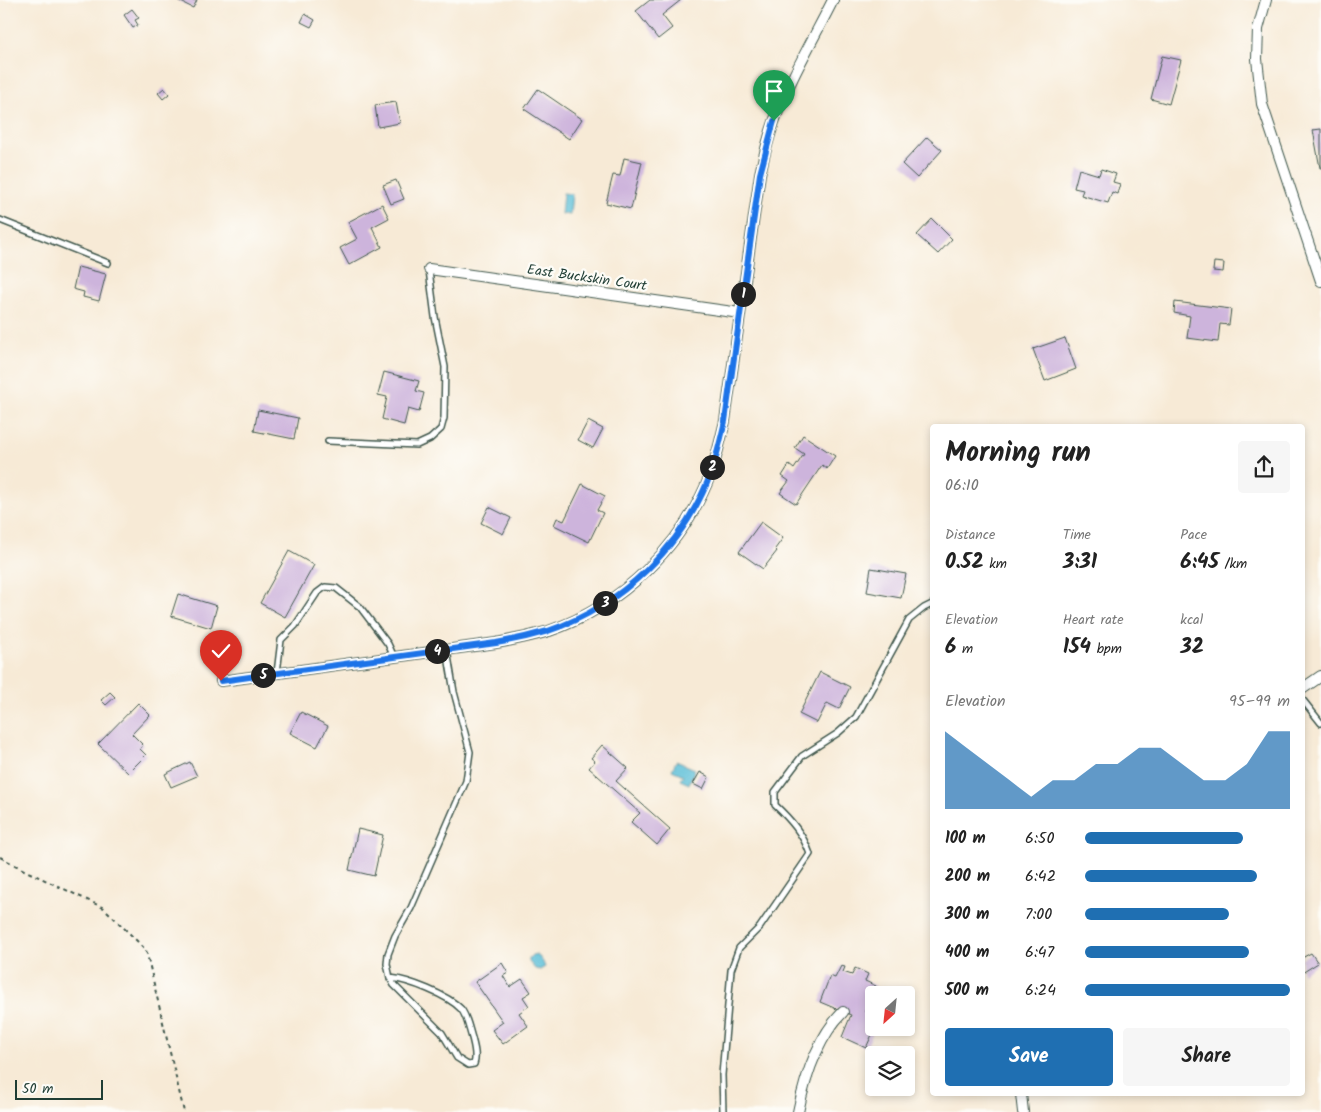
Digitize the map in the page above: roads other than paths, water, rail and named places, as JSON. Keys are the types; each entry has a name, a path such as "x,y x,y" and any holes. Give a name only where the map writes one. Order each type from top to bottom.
{"street":[{"path":"221,681 523,638 550,630 599,607 621,592 666,550 700,498 716,456 725,421 760,174 766,147 785,96 833,0"},
{"path":"1266,0 1258,29 1257,59 1262,104 1321,281"},
{"name":"East Buckskin Court","path":"429,269 740,313"},
{"path":"1305,687 1321,676"},
{"path":"798,1112 807,1077 820,1045 834,1022 843,1012"},
{"path":"1021,1096 1023,1112"}],"lane":[{"path":"0,220 108,263"},
{"path":"328,441 417,445 430,439 441,429 444,418 445,367 435,317 429,269"},
{"path":"277,673 281,640 295,626 317,593 325,587 336,588 360,607 388,644 394,657"},
{"path":"723,1112 722,1075 731,970 739,948 760,927 810,854 805,840 776,805 775,792 802,756 838,733 856,717 909,620 930,605"},
{"path":"390,978 400,979 438,994 462,1010 474,1047 476,1059 474,1064 468,1065 457,1058 442,1033 394,985 390,978 388,964 388,954 395,936 412,908 466,781 470,752 454,692 446,650"},
{"path":"1305,703 1321,723"}],"water":[{"path":"563,193 572,194 570,215 561,214"},
{"path":"676,761 695,769 689,784 680,780 683,775 672,770"},
{"path":"537,954 545,967 540,970 535,969 529,962 529,958 532,955"}]}
